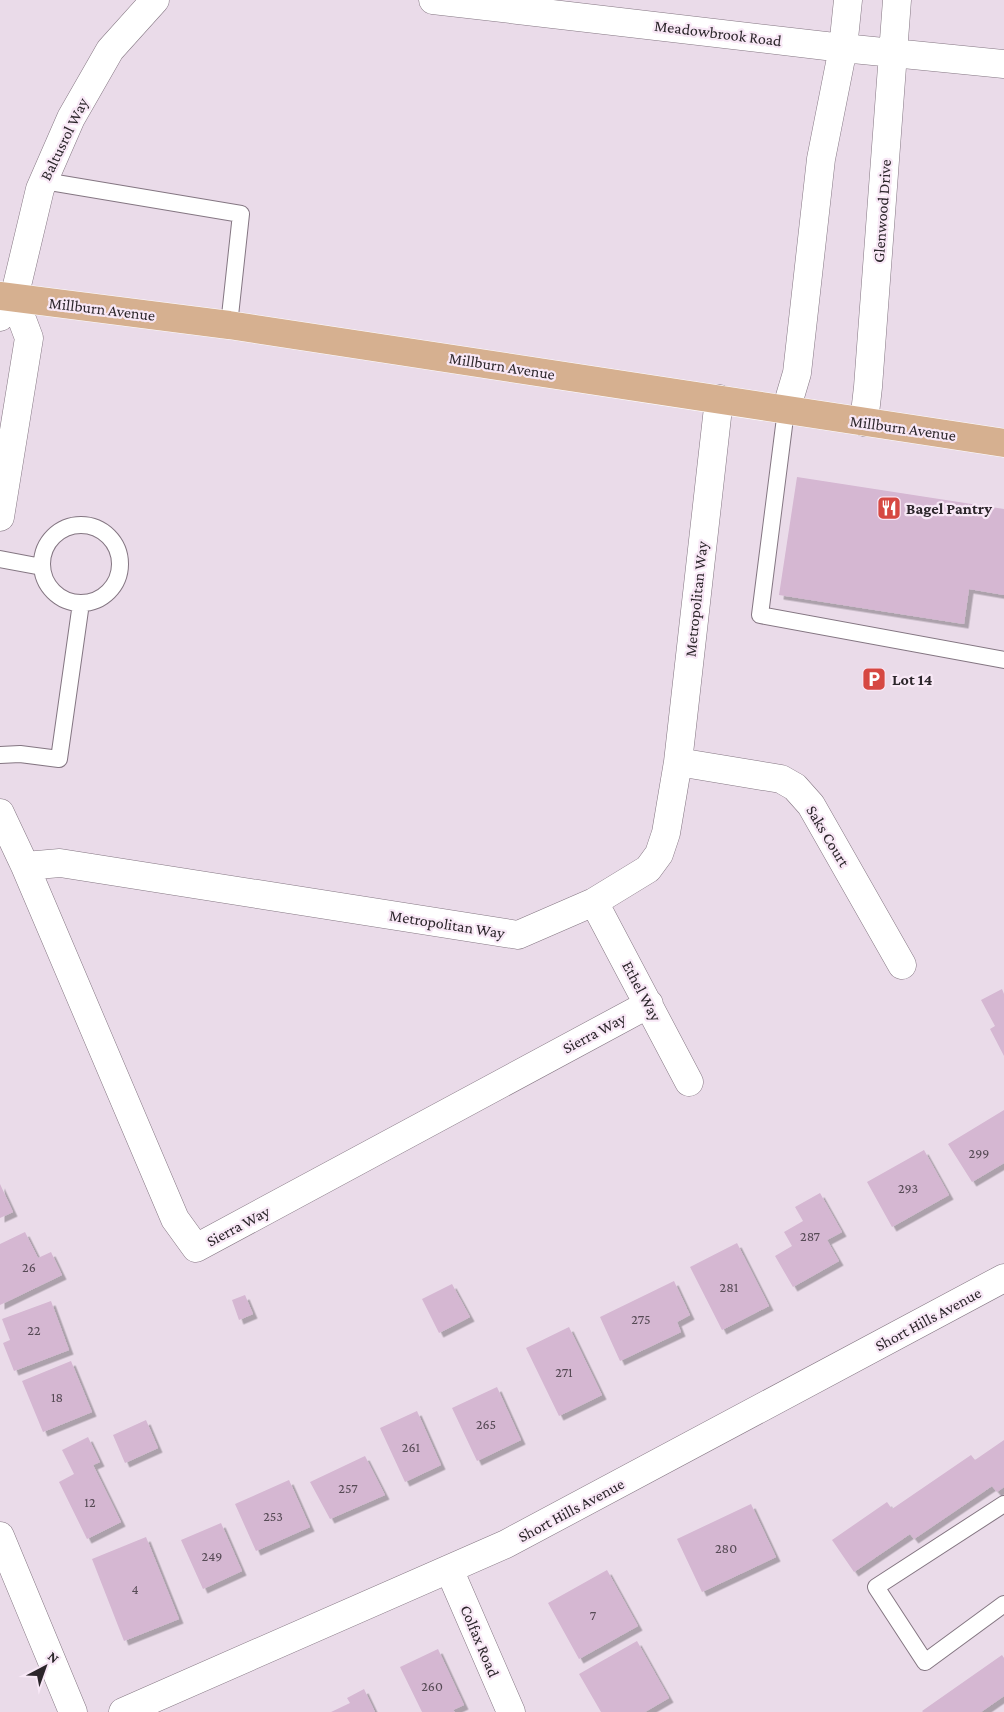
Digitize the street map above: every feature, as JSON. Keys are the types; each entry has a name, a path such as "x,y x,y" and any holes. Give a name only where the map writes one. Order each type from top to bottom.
{"main road":[{"name":"Millburn Avenue","path":"5,304 229,325 1004,443"}],"street":[{"name":"Baltusrol Way","path":"5,304 40,188 71,118 110,50 155,0"},
{"name":"Meadowbrook Road","path":"433,0 843,48 1004,64"},
{"path":"786,410 797,373 821,159 843,48 848,0"},
{"name":"Glenwood Drive","path":"864,422 870,367 897,0"},
{"path":"0,517 5,451 29,338 5,304"},
{"name":"Metropolitan Way","path":"25,866 60,863 518,935 594,902 648,869 659,854 666,833 678,762 719,399"},
{"name":"Saks Court","path":"678,762 781,780 795,787 811,805 902,965"},
{"path":"0,813 25,866"},
{"name":"Sierra Way","path":"25,866 175,1219 196,1248 649,1004"},
{"name":"Ethel Way","path":"594,902 689,1082"},
{"name":"Short Hills Avenue","path":"123,1712 506,1544 1004,1278"},
{"path":"0,1536 73,1712"},
{"name":"Colfax Road","path":"449,1569 511,1712"}],"lane":[{"path":"44,181 241,214 229,325"},
{"path":"786,410 760,615 1004,660"},
{"path":"83,525 95,527 114,542 119,553 121,565 119,577 113,588 103,597 91,602 82,603 64,599 53,592 46,580 42,567 43,554 49,542 58,532 71,526 83,525"},
{"path":"0,559 42,567"},
{"path":"0,755 20,754 59,759 82,603"},
{"path":"1004,1504 876,1587 924,1662 1004,1604"}],"building":[{"path":"797,477 1004,509 1004,595 969,589 964,624 779,595"},
{"path":"1002,989 1004,994 1004,1056 990,1029 995,1026 981,1000"},
{"path":"1004,1110 1004,1163 972,1182 948,1144"},
{"path":"924,1150 949,1195 892,1227 867,1182"},
{"path":"0,1184 13,1212 0,1218"},
{"path":"820,1193 842,1232 827,1240 839,1261 793,1287 775,1256 792,1246 784,1232 803,1221 795,1207"},
{"path":"25,1232 38,1258 51,1252 62,1275 0,1305 0,1244"},
{"path":"737,1243 769,1306 722,1330 690,1267"},
{"path":"674,1281 690,1315 677,1322 681,1332 620,1361 600,1317"},
{"path":"452,1284 470,1317 439,1333 422,1299"},
{"path":"245,1295 253,1314 239,1320 232,1300"},
{"path":"51,1301 69,1350 14,1371 3,1343 10,1340 2,1319"},
{"path":"569,1327 602,1395 559,1416 526,1348"},
{"path":"71,1361 92,1412 43,1432 22,1381"},
{"path":"497,1387 521,1440 477,1461 452,1408"},
{"path":"417,1411 441,1465 405,1482 380,1428"},
{"path":"146,1420 158,1448 125,1463 113,1435"},
{"path":"88,1437 100,1462 93,1465 121,1522 87,1539 59,1482 74,1474 62,1450"},
{"path":"1004,1440 1004,1487 997,1492 992,1486 914,1539 910,1534 854,1572 832,1540 887,1502 892,1509 971,1455 975,1460"},
{"path":"365,1456 385,1495 330,1519 310,1482"},
{"path":"289,1480 310,1527 256,1551 235,1504"},
{"path":"751,1504 776,1557 702,1592 677,1539"},
{"path":"221,1523 242,1571 203,1589 181,1540"},
{"path":"146,1537 179,1619 124,1641 92,1559"},
{"path":"607,1570 638,1626 579,1659 548,1603"},
{"path":"637,1641 669,1698 645,1712 601,1712 579,1674"},
{"path":"438,1649 464,1705 453,1710 455,1712 422,1712 400,1667"},
{"path":"1002,1655 1004,1658 1004,1696 981,1712 922,1711"},
{"path":"364,1689 375,1712 331,1712 350,1703 347,1698"}],"place":[{"name":"Bagel Pantry","path":"889,508"},
{"name":"Lot 14","path":"874,679"}]}
